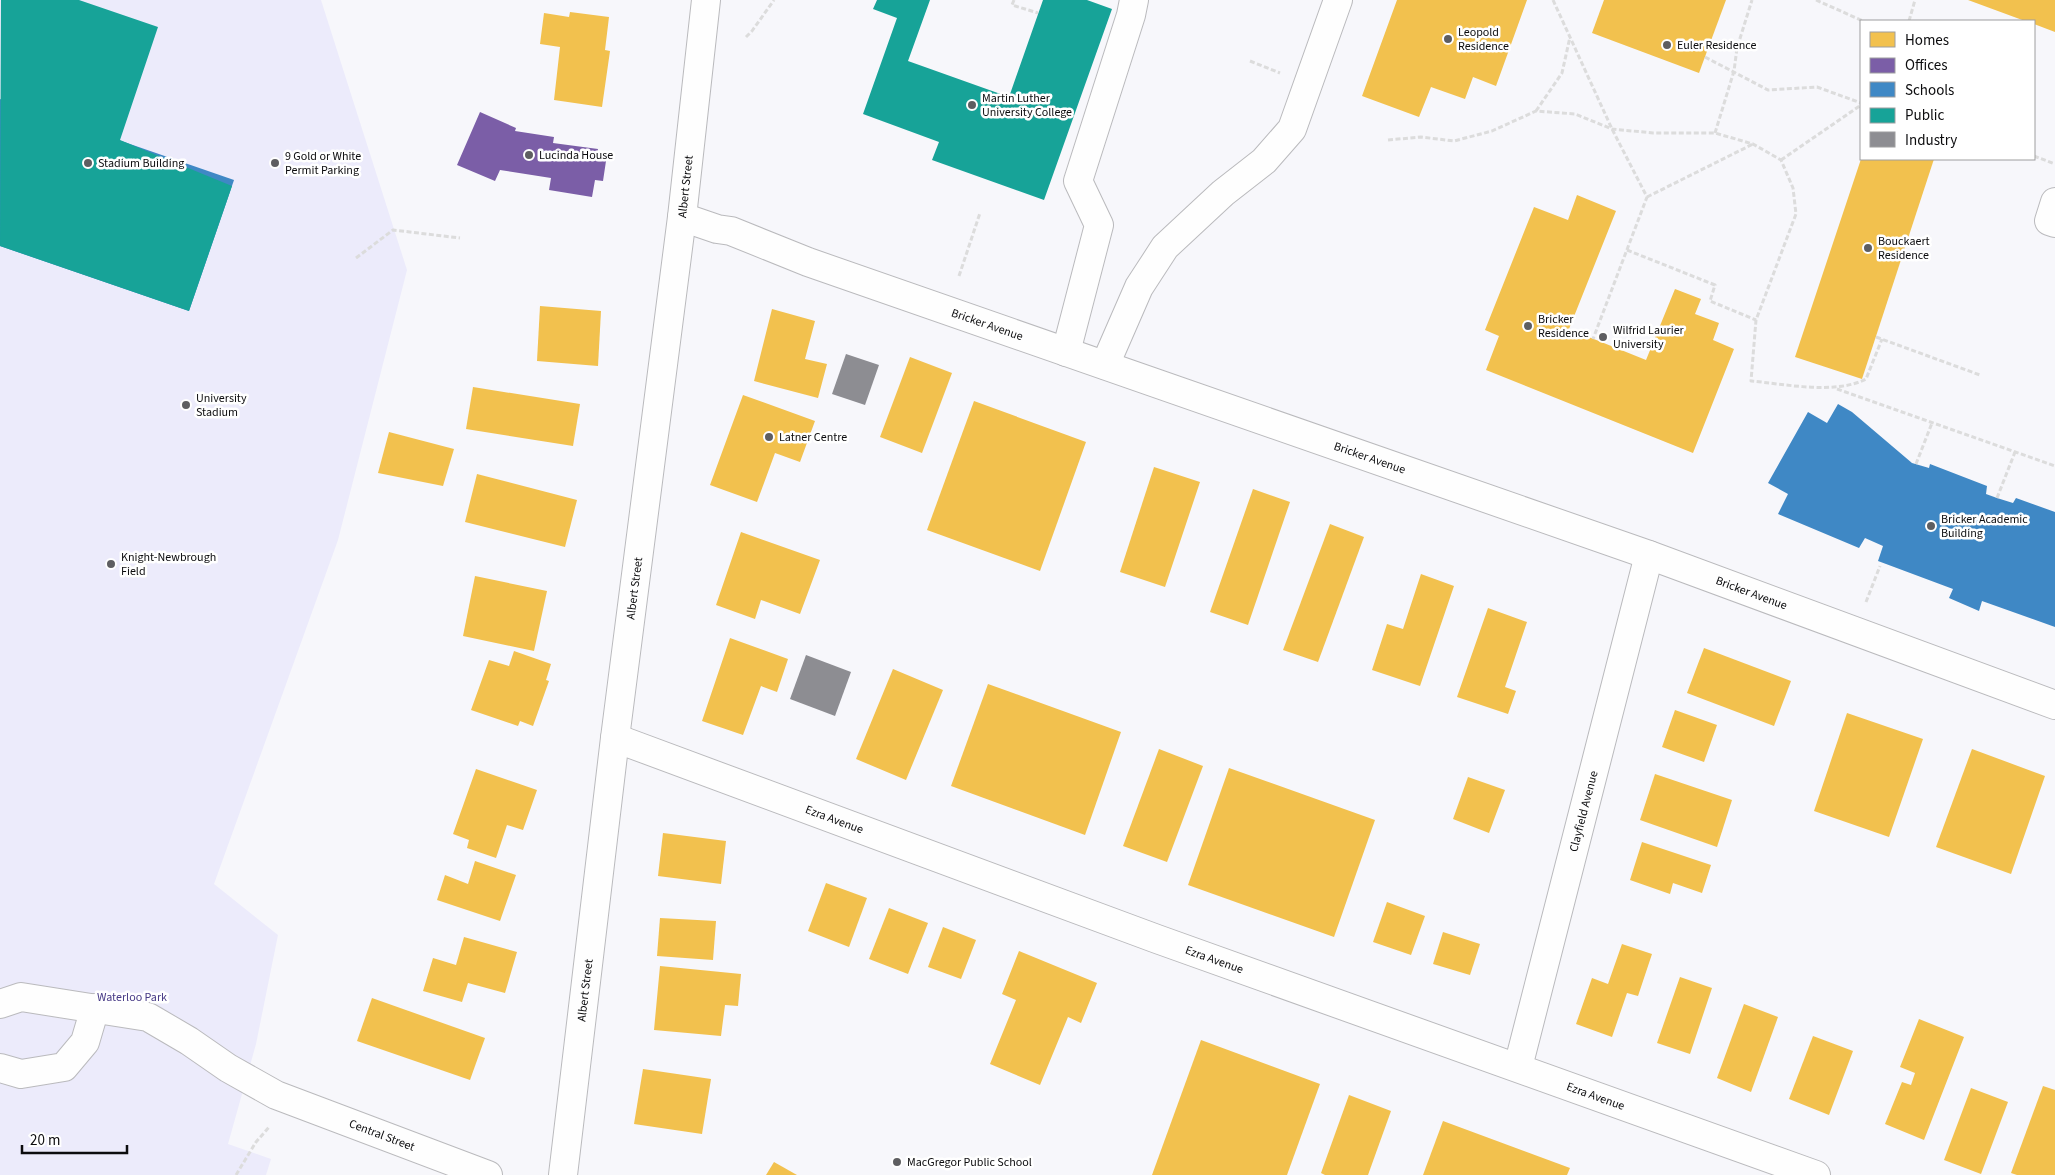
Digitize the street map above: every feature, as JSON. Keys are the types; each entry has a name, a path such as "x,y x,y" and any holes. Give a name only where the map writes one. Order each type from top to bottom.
{"street":[{"name":"Albert Street","path":"563,1175 615,738 682,217 706,0"},
{"path":"1066,352 1099,225 1078,181 1131,15 1134,0"},
{"path":"1105,366 1138,287 1165,247 1224,193 1264,161 1292,129 1338,0"},
{"path":"2055,202 2049,221 2055,223"},
{"name":"Bricker Avenue","path":"682,217 717,229 731,231 808,262 1649,555 2055,705"},
{"name":"Clayfield Avenue","path":"1518,1067 1649,555"},
{"name":"Ezra Avenue","path":"615,738 1157,939 1816,1175"},
{"name":"Central Street","path":"0,1004 21,997 148,1017 189,1040 228,1068 284,1098 488,1175"},
{"path":"0,1068 21,1074 64,1067 85,1042 95,1008"}],"path":[{"path":"746,37 774,0"},
{"path":"1014,0 1012,5 1038,13"},
{"path":"1553,0 1612,129 1647,197"},
{"path":"1714,133 1734,71 1737,48 1752,0"},
{"path":"1816,0 1861,20"},
{"path":"1909,20 1915,0"},
{"path":"1536,111 1562,73 1570,36"},
{"path":"1705,57 1768,90 1817,87 1860,104"},
{"path":"1781,160 1860,105"},
{"path":"1388,140 1422,137 1454,141 1492,130 1536,111 1574,114 1612,129 1653,133 1714,133 1753,144 1781,160 1793,188 1796,214 1756,320 1751,381 1836,388 1855,385 1866,379 1882,339"},
{"path":"1593,339 1647,197 1753,144"},
{"path":"2035,156 2055,164"},
{"path":"959,276 980,213"},
{"path":"356,258 393,230 460,238"},
{"path":"1627,250 1715,285 1710,300 1756,320"},
{"path":"1876,337 1980,375"},
{"path":"1836,388 2055,466"},
{"path":"1916,464 1932,423"},
{"path":"1997,498 2015,452"},
{"path":"1865,603 1880,566"},
{"path":"236,1175 284,1098"}],"green space":[{"name":"University Stadium","path":"0,0 321,0 407,270 338,540 214,884 278,935 256,1044 228,1144 271,1159 266,1175 0,1175"}],"building: Homes":[{"name":"Leopold Residence","path":"1397,0 1527,0 1496,86 1473,77 1465,99 1431,87 1419,117 1362,96"},
{"name":"Euler Residence","path":"1604,0 1726,0 1699,73 1592,33"},
{"path":"1968,0 2055,0 2055,32 2035,24 2035,20 2022,20"},
{"path":"570,12 609,17 605,50 610,51 602,107 554,100 560,47 540,44 544,13 569,17"},
{"name":"Bouckaert Residence","path":"1861,160 1934,160 1862,379 1795,357"},
{"name":"Bricker Residence","path":"1577,195 1616,211 1569,329 1646,360 1675,289 1701,299 1695,314 1719,323 1713,340 1734,349 1693,453 1486,370 1499,336 1485,330 1534,207 1568,220"},
{"path":"540,306 601,311 598,366 537,361"},
{"path":"772,309 815,321 805,359 827,364 818,398 754,381"},
{"path":"910,357 952,373 922,453 880,437"},
{"path":"473,387 580,404 573,446 466,429"},
{"name":"Latner Centre","path":"743,395 815,421 800,462 775,453 757,502 710,485"},
{"path":"974,401 1086,442 1040,571 927,530"},
{"path":"389,432 454,449 443,486 378,473"},
{"path":"1154,467 1200,482 1165,587 1120,572"},
{"path":"477,474 577,500 565,547 465,522"},
{"path":"1253,489 1290,502 1248,625 1210,612"},
{"path":"1330,524 1364,537 1318,662 1283,650"},
{"path":"741,532 820,560 800,614 761,600 755,619 716,605"},
{"path":"1421,574 1454,586 1420,686 1372,670 1387,624 1403,629"},
{"path":"475,576 547,591 534,651 463,636"},
{"path":"1488,608 1527,622 1505,687 1516,691 1508,714 1457,697"},
{"path":"730,638 788,659 777,692 761,686 743,735 702,721"},
{"path":"1704,648 1791,681 1774,726 1687,693"},
{"path":"514,651 551,664 546,680 549,681 533,726 520,721 518,726 471,710 489,660 509,666"},
{"path":"893,669 943,690 906,780 856,759"},
{"path":"988,684 1121,732 1085,835 951,786"},
{"path":"1675,710 1717,725 1704,762 1662,747"},
{"path":"1847,713 1923,739 1889,837 1814,811"},
{"path":"1159,749 1203,766 1167,862 1123,846"},
{"path":"1972,749 2045,776 2011,874 1936,847"},
{"path":"1229,768 1375,820 1334,937 1188,885"},
{"path":"476,769 537,790 523,830 507,825 496,858 467,848 469,840 453,834"},
{"path":"1655,774 1732,800 1717,847 1640,820"},
{"path":"1468,777 1505,790 1489,833 1453,819"},
{"path":"663,833 726,841 721,884 658,876"},
{"path":"1642,842 1711,865 1702,893 1673,883 1670,894 1630,880"},
{"path":"475,861 516,875 500,921 437,900 445,875 468,884"},
{"path":"826,883 867,898 849,947 808,931"},
{"path":"1387,902 1425,916 1411,955 1373,942"},
{"path":"889,908 928,923 908,974 869,959"},
{"path":"660,918 716,921 713,960 657,956"},
{"path":"943,927 976,940 961,979 928,967"},
{"path":"1443,932 1480,944 1470,975 1433,964"},
{"path":"464,937 517,952 505,993 468,983 462,1002 423,991 433,958 456,965"},
{"path":"1622,944 1652,954 1638,996 1627,993 1612,1037 1576,1024 1592,978 1608,984"},
{"path":"1019,951 1097,983 1081,1023 1068,1017 1040,1085 990,1064 1016,1000 1002,994"},
{"path":"660,966 741,974 738,1006 725,1005 721,1036 654,1030"},
{"path":"1680,977 1712,988 1690,1054 1657,1043"},
{"path":"372,998 485,1038 470,1080 357,1041"},
{"path":"1744,1004 1778,1017 1751,1092 1717,1078"},
{"path":"1919,1019 1964,1037 1924,1140 1885,1124 1902,1082 1911,1085 1915,1073 1900,1067"},
{"path":"1813,1036 1853,1051 1829,1115 1789,1099"},
{"path":"1201,1040 1320,1084 1287,1175 1152,1175"},
{"path":"643,1069 711,1079 702,1134 634,1124"},
{"path":"2043,1086 2055,1090 2055,1175 2017,1175 2011,1173"},
{"path":"1971,1088 2008,1102 1981,1174 1944,1160"},
{"path":"1349,1095 1391,1111 1368,1175 1325,1175 1321,1173"},
{"path":"1443,1121 1570,1168 1567,1175 1423,1175"},
{"path":"774,1162 797,1175 766,1175"}],"building: Offices":[{"name":"Lucinda House","path":"480,112 516,128 515,131 554,137 553,143 598,149 596,160 606,161 603,181 595,180 592,197 549,190 551,178 500,170 495,181 457,165"}],"building: Schools":[{"name":"Stadium Building","path":"0,99 234,180 189,311 0,246"},
{"name":"Bricker Academic Building","path":"1838,404 1852,412 1912,463 1929,468 1930,464 1987,486 1986,494 1997,498 2013,503 2016,498 2055,512 2055,627 1982,601 1979,611 1949,598 1953,589 1878,561 1883,546 1865,538 1859,548 1778,514 1788,494 1768,483 1808,412 1827,423"}],"building: Public":[{"name":"Stadium Building","path":"1,0 79,0 158,27 120,140 232,186 189,311 0,246"},
{"name":"Martin Luther University College","path":"877,0 930,0 908,61 1009,97 1043,0 1087,0 1112,9 1044,200 932,160 939,142 863,114 897,18 873,9"}],"building: Industry":[{"path":"846,354 879,365 865,405 832,394"},
{"path":"806,655 851,672 835,716 790,699"}],"place":[{"name":"Leopold Residence","path":"1448,39"},
{"name":"Euler Residence","path":"1667,45"},
{"name":"Martin Luther University College","path":"972,105"},
{"name":"Lucinda House","path":"529,155"},
{"name":"Stadium Building","path":"88,163"},
{"name":"9 Gold or White Permit Parking","path":"275,163"},
{"name":"Bouckaert Residence","path":"1868,248"},
{"name":"Bricker Residence","path":"1528,326"},
{"name":"Wilfrid Laurier University","path":"1603,337"},
{"name":"University Stadium","path":"186,405"},
{"name":"Latner Centre","path":"769,437"},
{"name":"Bricker Academic Building","path":"1931,526"},
{"name":"Knight-Newbrough Field","path":"111,564"},
{"name":"MacGregor Public School","path":"897,1162"}],"park label":[{"name":"Waterloo Park","path":"132,997"}]}
